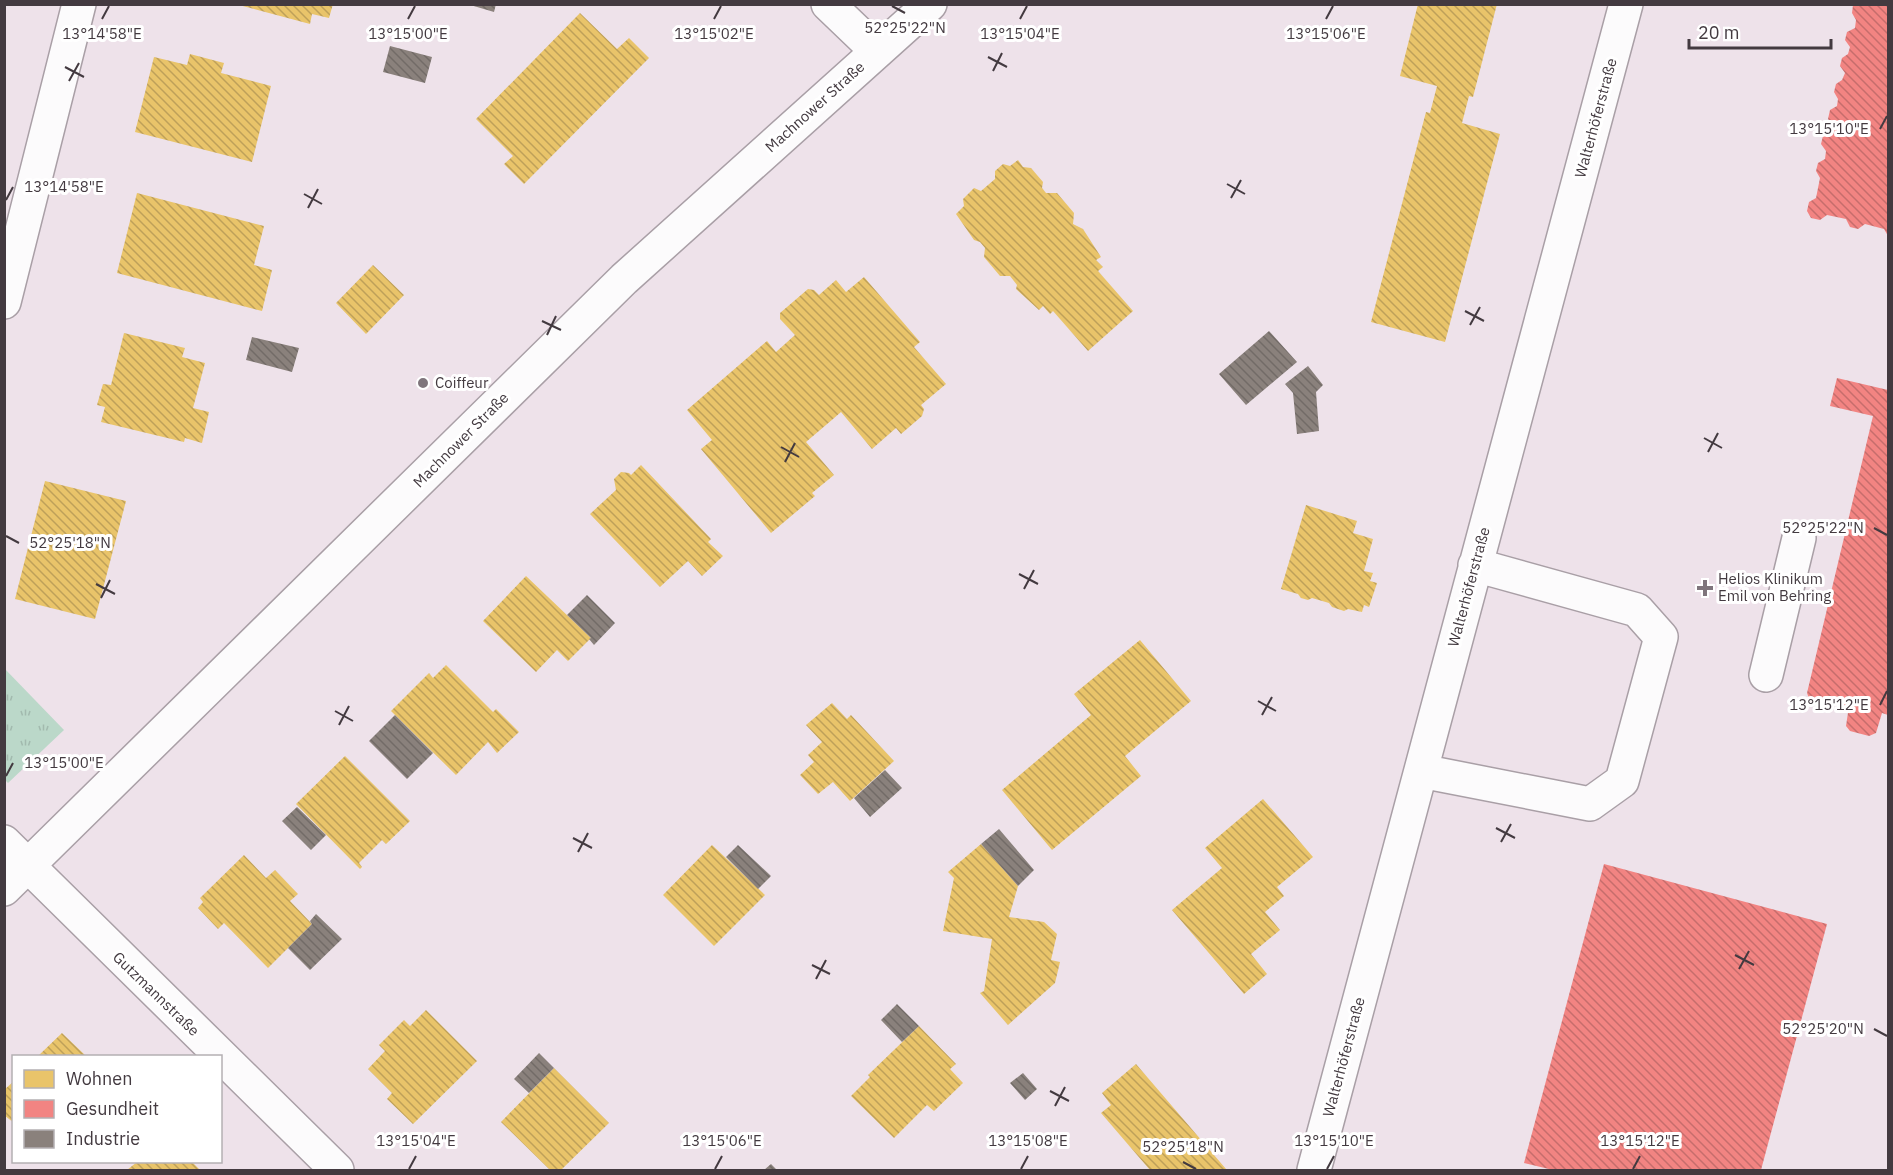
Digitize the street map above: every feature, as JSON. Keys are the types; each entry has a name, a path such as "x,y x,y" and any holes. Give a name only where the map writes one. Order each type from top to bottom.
{"street":[{"path":"4,302 79,4"},
{"path":"828,4 877,51"},
{"name":"Machnower Straße","path":"4,889 624,279 930,4"},
{"name":"Walterhöferstraße","path":"1314,1170 1626,4"},
{"path":"1766,675 1798,538"},
{"path":"1420,771 1590,804 1622,781 1661,637 1637,610 1475,566"},
{"name":"Gutzmannstraße","path":"4,842 220,1055"},
{"name":"Gutzmannstraße","path":"222,1057 337,1170"}],"green space":[{"path":"4,668 64,730 8,783 4,779"}],"building: Wohnen":[{"path":"235,4 333,4 329,18 312,14 310,24"},
{"path":"1418,4 1497,4 1473,97 1469,96 1462,123 1500,134 1445,342 1371,322 1426,112 1430,113 1437,86 1400,76"},
{"path":"580,13 617,49 629,38 649,58 524,184 504,164 513,156 476,119"},
{"path":"190,54 224,63 221,73 271,86 252,162 135,132 154,57 187,65"},
{"path":"1018,160 1023,167 1031,168 1043,182 1042,188 1046,193 1057,193 1074,213 1073,224 1083,229 1101,257 1096,260 1103,267 1098,271 1133,311 1088,351 1053,311 1050,314 1043,306 1039,310 1016,289 1017,285 1010,276 1000,276 984,257 985,248 980,242 974,240 956,214 964,206 963,199 974,188 981,191 995,179 995,171 1003,164 1010,166"},
{"path":"137,193 264,226 254,265 272,270 262,311 117,273"},
{"path":"373,265 404,295 366,334 336,303"},
{"path":"864,277 920,342 914,347 946,384 921,405 924,409 922,416 901,434 896,428 872,449 841,412 806,442 834,475 812,493 815,496 771,533 701,449 712,440 687,410 767,341 776,352 795,335 780,319 780,313 808,289 814,290 819,295 836,280 846,292"},
{"path":"124,333 185,348 182,357 205,363 193,408 209,412 202,443 185,438 184,442 101,422 105,407 97,405 103,384 111,385"},
{"path":"641,465 711,539 708,542 723,556 702,576 688,561 660,587 590,514 616,490 614,479 621,472 631,475"},
{"path":"45,481 126,501 95,619 15,599"},
{"path":"1306,505 1357,521 1353,533 1373,539 1364,571 1373,573 1370,581 1377,583 1369,607 1364,605 1362,612 1348,609 1344,611 1332,607 1329,603 1312,598 1308,600 1301,598 1298,594 1281,589"},
{"path":"526,576 591,638 568,661 557,650 536,672 483,621"},
{"path":"1140,640 1191,701 1125,756 1141,776 1052,850 1002,790 1091,715 1074,694"},
{"path":"446,665 493,712 496,709 519,732 497,753 488,742 456,775 391,711 429,673 433,678"},
{"path":"832,703 847,719 851,715 894,761 850,801 833,782 818,794 800,775 814,762 808,755 822,742 806,725"},
{"path":"345,756 410,821 386,844 382,840 359,863 362,867 360,869 296,804"},
{"path":"1263,799 1313,857 1277,887 1284,896 1265,912 1280,930 1251,954 1267,974 1244,994 1172,910 1222,868 1205,848"},
{"path":"981,844 1018,886 1009,917 1044,922 1057,934 1051,960 1060,962 1055,983 1008,1025 980,993 984,991 992,939 943,931 954,878 948,872"},
{"path":"712,845 765,895 714,946 663,895"},
{"path":"244,855 266,878 275,870 298,894 290,901 312,924 268,968 224,923 218,929 198,908 203,902 200,898"},
{"path":"426,1010 477,1061 413,1124 387,1099 392,1093 368,1069 385,1051 379,1045 404,1020 410,1026"},
{"path":"919,1026 956,1064 950,1069 963,1083 934,1111 927,1105 894,1138 851,1096 870,1077 868,1075"},
{"path":"62,1033 85,1055 39,1055"},
{"path":"1136,1064 1225,1170 1150,1170 1101,1113 1111,1105 1102,1093"},
{"path":"554,1068 609,1123 561,1170 550,1170 501,1122"},
{"path":"12,1083 12,1121 4,1115 4,1090"},
{"path":"136,1163 193,1163 200,1170 127,1170"}],"building: Gesundheit":[{"path":"1888,4 1888,236 1884,229 1865,224 1858,229 1850,227 1846,219 1827,215 1820,220 1811,218 1807,211 1809,202 1816,198 1820,178 1816,171 1818,163 1825,159 1826,151 1821,144 1823,136 1831,132 1833,125 1828,119 1830,110 1837,106 1838,99 1834,92 1836,84 1842,80 1845,73 1840,66 1842,58 1848,54 1850,47 1845,40 1847,32 1855,28 1853,5"},
{"path":"1837,378 1888,390 1888,715 1882,713 1876,733 1869,736 1850,731 1846,726 1849,706 1827,701 1825,706 1810,701 1807,693 1873,416 1830,406"},
{"path":"1604,864 1827,924 1761,1170 1553,1170 1524,1163"}],"building: Industrie":[{"path":"467,4 496,4 494,12"},
{"path":"390,46 432,57 425,83 383,72"},
{"path":"1269,331 1297,362 1246,405 1219,374"},
{"path":"252,337 299,348 292,372 246,360"},
{"path":"1308,366 1323,385 1316,392 1319,431 1297,434 1293,393 1285,384"},
{"path":"587,595 615,623 594,645 589,639 591,638 567,615"},
{"path":"395,715 433,753 407,779 369,741"},
{"path":"885,770 902,788 870,817 854,798"},
{"path":"297,807 326,835 311,850 282,821"},
{"path":"999,829 1034,870 1018,886 981,844"},
{"path":"738,845 771,876 758,889 726,857"},
{"path":"316,914 342,939 310,970 288,948 312,924 310,921"},
{"path":"897,1004 919,1026 902,1042 881,1020"},
{"path":"539,1053 554,1068 529,1093 514,1079"},
{"path":"1023,1073 1037,1089 1025,1100 1010,1083"},
{"path":"771,1164 777,1170 764,1170"}],"place":[{"name":"Coiffeur","path":"423,383"},
{"name":"Helios Klinikum Emil von Behring","path":"1705,588"}]}
